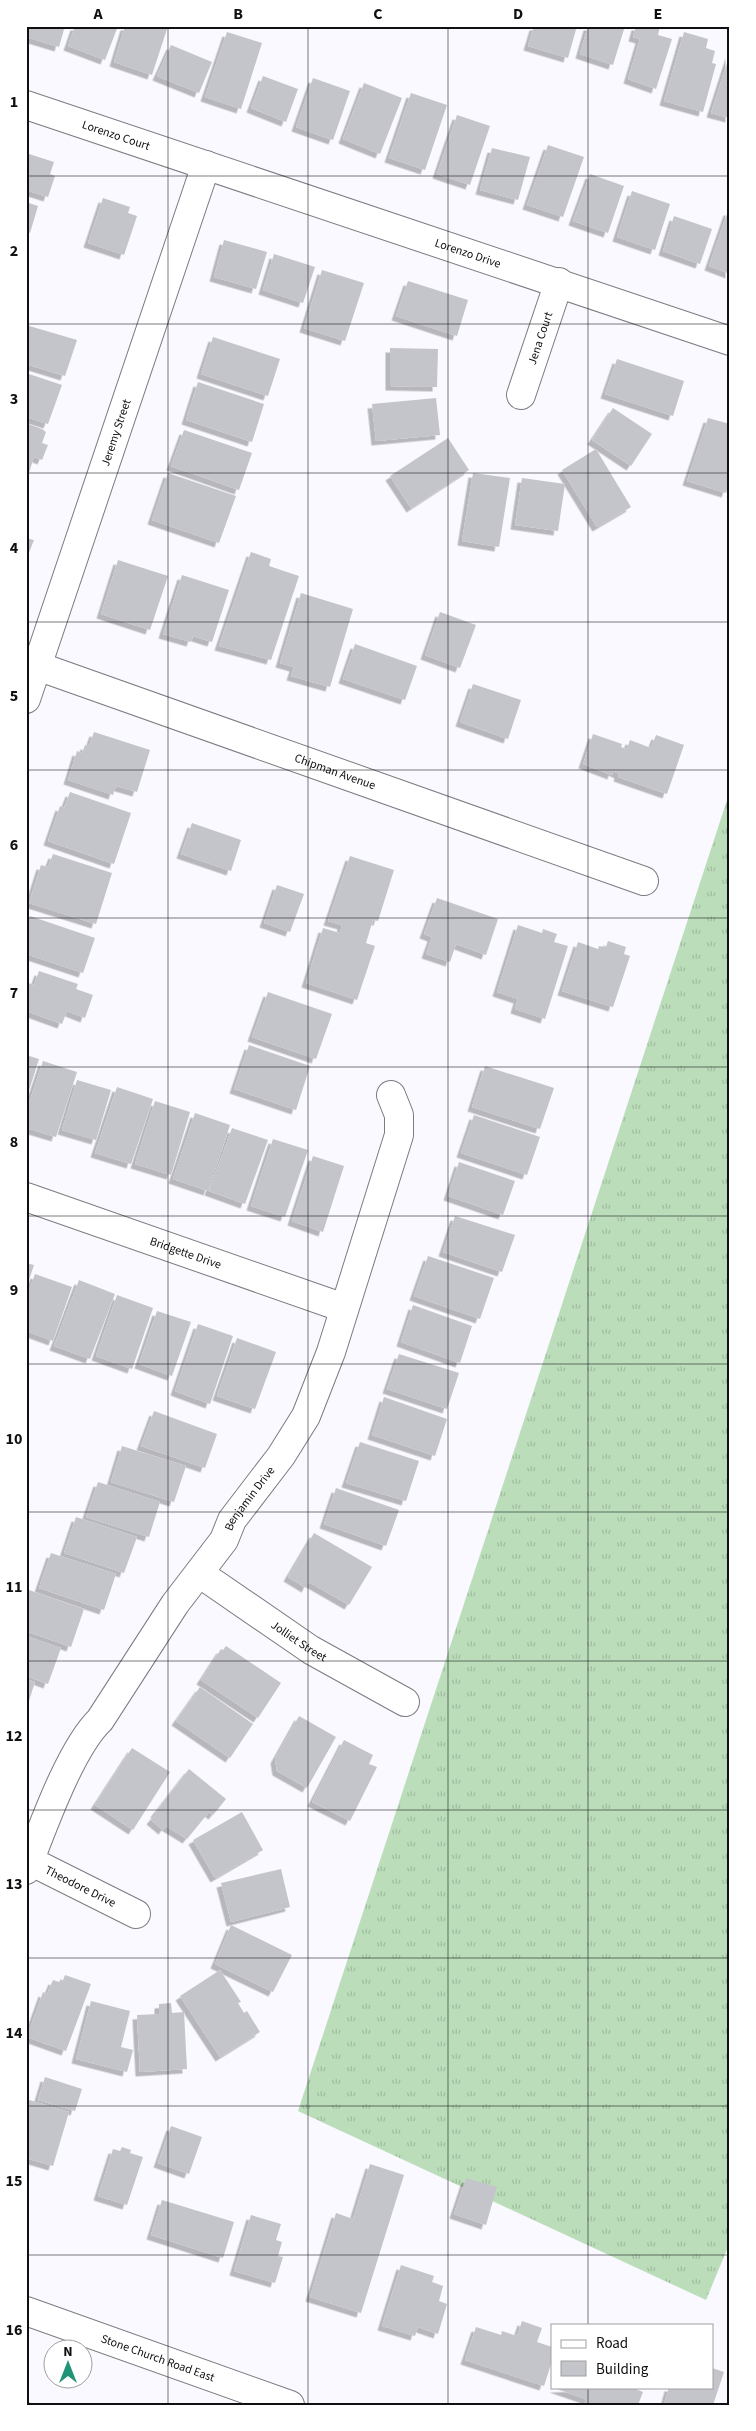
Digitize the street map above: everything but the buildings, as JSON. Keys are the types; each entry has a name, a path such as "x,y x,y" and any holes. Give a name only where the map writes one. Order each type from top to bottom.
{"street":[{"name":"Lorenzo Court","path":"26,105 206,165"},
{"name":"Lorenzo Drive","path":"206,165 730,341"},
{"name":"Jeremy Street","path":"26,699 31,664 206,165"},
{"name":"Jena Court","path":"521,395 559,282"},
{"name":"Chipman Avenue","path":"31,664 644,881"},
{"name":"Benjamin Drive","path":"28,1863 67,1772 88,1732 100,1720 174,1604 224,1540 232,1520 276,1464 306,1416 331,1352 399,1136 399,1115 391,1095"},
{"name":"Bridgette Drive","path":"26,1197 344,1308"},
{"name":"Jolliet Street","path":"199,1573 311,1650 405,1702"},
{"name":"Theodore Drive","path":"28,1863 136,1914"},
{"name":"Stone Church Road East","path":"26,2310 290,2405"}],"green space":[{"path":"730,791 730,2242 706,2300 298,2111"}]}
